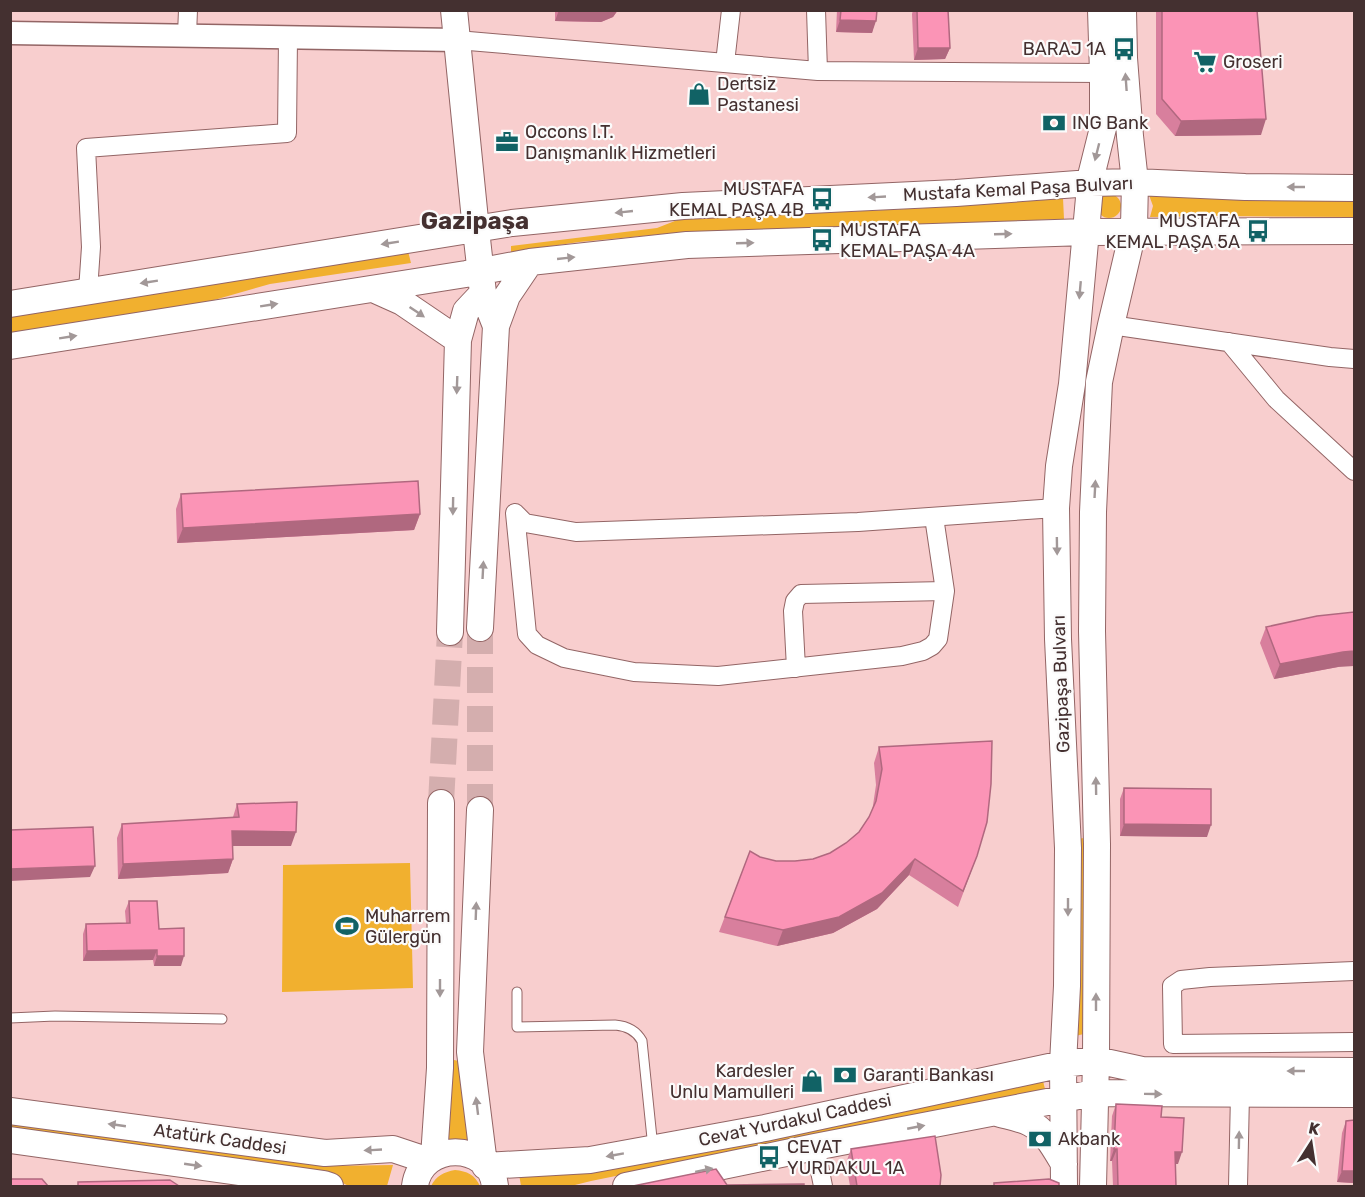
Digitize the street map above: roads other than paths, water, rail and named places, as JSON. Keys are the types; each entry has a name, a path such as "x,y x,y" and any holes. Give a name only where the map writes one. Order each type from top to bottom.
{"main road":[{"path":"454,10 482,282 496,326"},
{"name":"Gazipaşa Bulvarı","path":"1064,1176 1063,1064 1067,986 1068,848 1058,639 1056,507 1059,466 1072,384 1091,183 1103,128 1101,10"},
{"name":"Gazipaşa Bulvarı","path":"1093,1186 1097,844 1092,631 1093,512 1099,382 1133,231 1135,182 1126,80 1123,10"},
{"name":"Mustafa Kemal Paşa Bulvarı","path":"88,291 512,224 682,206 956,193 1091,183 1135,182 1245,187 1354,188"},
{"path":"10,346 374,288 482,282 530,262 687,245 1133,231 1354,231"},
{"path":"480,628 496,326 507,296 530,262"},
{"path":"450,632 458,340 466,311 482,282"},
{"path":"374,288 402,302 458,340"},
{"path":"10,304 88,291"},
{"path":"432,1159 440,1068 441,803"},
{"path":"480,810 470,1052 488,1172"},
{"name":"Cevat Yurdakul Caddesi","path":"488,1172 590,1160 653,1149 765,1128 1063,1064 1096,1060 1143,1070 1354,1071"},
{"name":"Cevat Yurdakul Caddesi","path":"626,1186 1095,1093 1354,1094"},
{"name":"Atatürk Caddesi","path":"10,1111 325,1153 393,1149 432,1159"},
{"path":"993,1112 1028,1122 1039,1129 1053,1145 1064,1176"},
{"name":"Atatürk Caddesi","path":"10,1140 330,1186"},
{"path":"415,1186 419,1172 432,1159 444,1153 465,1153 475,1157 488,1172"}],"street":[{"path":"187,35 188,10"},
{"path":"725,63 731,10"},
{"path":"816,10 818,71"},
{"path":"10,33 457,40 818,71 1103,73"},
{"path":"88,291 92,247 86,148 287,133 288,37"},
{"path":"1111,324 1354,359"},
{"path":"1229,342 1276,399 1354,471"},
{"path":"934,517 945,591 938,639 923,651 903,656 718,676 634,672 564,658 537,645 527,634 515,513 525,523 576,532 858,522 1056,507"},
{"path":"796,668 793,611 795,601 801,594 945,591"},
{"path":"1354,970 1210,977 1181,980 1172,986 1173,1044 1354,1042"},
{"path":"1238,1186 1240,1094"},
{"path":"815,1147 823,1186"}],"lane":[{"path":"517,992 517,1027 615,1025 624,1026 636,1032 642,1041 653,1149"},
{"path":"10,1018 55,1016 222,1019"}],"tunnel":[{"path":"480,628 480,810"},
{"path":"441,803 450,632"}],"place":[{"name":"BARAJ 1A","path":"1124,49"},
{"name":"Groseri","path":"1205,62"},
{"name":"Dertsiz Pastanesi","path":"699,94"},
{"name":"ING Bank","path":"1054,123"},
{"name":"Occons I.T. Danışmanlık Hizmetleri","path":"507,142"},
{"name":"MUSTAFA KEMAL PAŞA 4B","path":"822,199"},
{"name":"MUSTAFA KEMAL PAŞA 5A","path":"1258,231"},
{"name":"MUSTAFA KEMAL PAŞA 4A","path":"822,240"},
{"name":"Muharrem Gülergün","path":"347,926"},
{"name":"Garanti Bankası","path":"845,1075"},
{"name":"Kardesler Unlu Mamulleri","path":"812,1081"},
{"name":"Akbank","path":"1040,1139"},
{"name":"CEVAT YURDAKUL 1A","path":"769,1157"}],"district":[{"name":"Gazipaşa","path":"475,221"}]}
